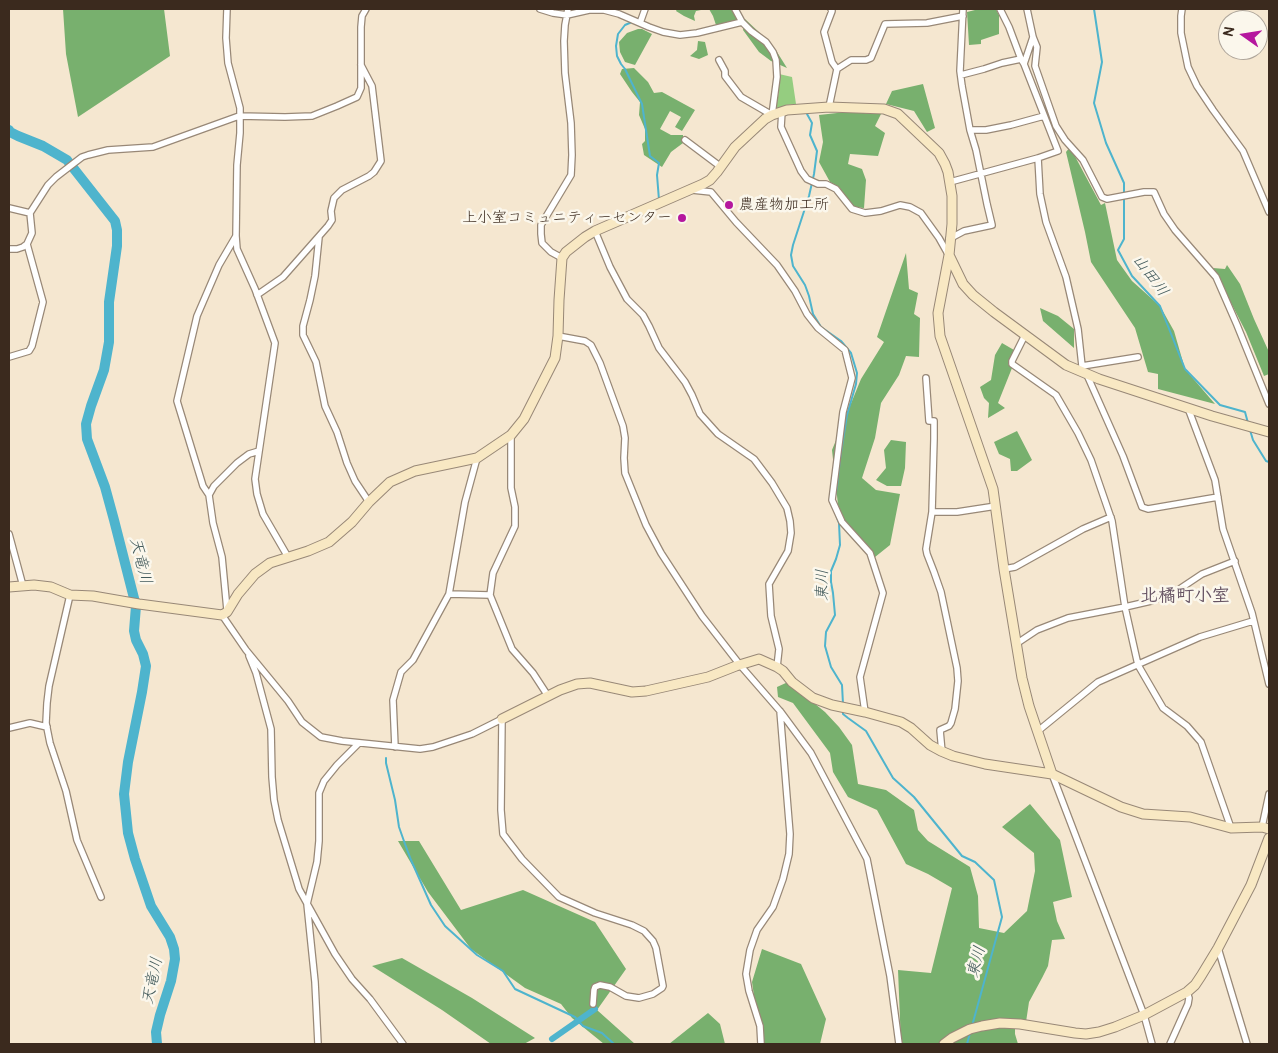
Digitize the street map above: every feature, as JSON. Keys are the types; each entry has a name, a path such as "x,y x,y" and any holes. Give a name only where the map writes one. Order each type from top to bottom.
{"street":[{"path":"227,9 226,38 228,63 240,108 236,249 257,295 275,343 259,451 256,494 262,514 288,556"},
{"path":"9,249 17,249 27,244 32,233 30,213 48,185 82,157 108,150 153,147 239,116 312,116 357,97 361,88 362,16 366,9"},
{"path":"540,9 553,13 604,10 663,32 680,35 698,33 742,22"},
{"path":"640,23 645,9"},
{"path":"735,9 742,22 766,42 776,60 777,77 772,115"},
{"path":"831,9 832,11 824,32 832,62 837,70"},
{"path":"950,239 964,231 992,225 962,86 963,9"},
{"path":"950,182 1058,151 1000,9"},
{"path":"1027,9 1037,47 1034,66 1056,126 1064,140 1083,160 1102,197 1107,199 1154,192 1174,230 1216,277 1269,404"},
{"path":"1182,9 1181,33 1188,67 1197,86 1243,151 1269,212"},
{"path":"562,258 551,252 542,243 540,234 541,225 571,175 571,123 565,73 564,41 568,12"},
{"path":"829,106 837,70 851,60 871,58 884,24 927,23 963,16"},
{"path":"1023,62 1033,37"},
{"path":"719,60 725,71 725,76 741,97 772,115"},
{"path":"961,75 1002,63 1023,62"},
{"path":"257,295 283,277 328,226 332,220 331,212 334,198 342,190 369,176 381,162 372,86 360,63"},
{"path":"225,613 255,574 270,563 329,542 352,522 390,482 415,471 477,458 511,435 524,419 555,358 562,258 572,247 595,232 704,184 721,167 735,147 772,115 782,111 829,106 884,109 898,114 939,153 945,164 950,182 952,224 949,255 938,313 940,336 993,489 1016,644 1027,697 1052,774 1144,1015 1152,1044"},
{"path":"782,111 781,127 807,179 836,189 852,209 865,213 881,211 900,205 910,207 921,213 939,238 963,284 983,304 1066,365 1188,408 1269,432"},
{"path":"970,130 986,130 1044,116"},
{"path":"685,140 721,167"},
{"path":"1038,158 1040,194 1046,222 1066,277 1078,329 1083,370 1123,456 1142,507 1148,509 1218,497"},
{"path":"692,190 711,192 736,222 777,265 795,291 807,314 818,328 845,350 852,378 843,412 832,500 842,522 870,554 883,593 860,677 864,712"},
{"path":"9,208 30,213"},
{"path":"595,232 610,267 627,299 643,315 659,348 685,382 700,414 718,434 754,459 772,483 787,508 791,533 788,551 769,584 771,616 778,649 778,666"},
{"path":"319,235 315,276 303,326 303,335 316,362 326,406 337,432 346,463 369,502"},
{"path":"236,236 219,265 197,316 177,402 203,486 209,496 213,523 222,556 225,613 246,650 256,673 271,729 274,800 278,820 299,889 335,954 352,979 370,999 403,1044"},
{"path":"9,356 29,351 32,346 43,302 27,244"},
{"path":"1025,335 1012,360 1012,364 1056,395 1091,460 1111,517 1125,607 1138,665 1163,708 1187,726 1201,742 1231,828"},
{"path":"558,336 585,341 591,345 600,362 623,426 626,438 624,474 646,526 661,553 702,616 812,753 867,859 890,976 899,1044"},
{"path":"1083,370 1138,357"},
{"path":"926,378 929,421 934,421 932,512 926,549 940,592 957,668 958,681 955,709 951,723 940,730 942,752"},
{"path":"1188,408 1215,480 1223,529 1252,613 1269,684"},
{"path":"511,435 511,488 515,507 515,526 493,573 490,595 512,649 534,673 548,696"},
{"path":"209,496 214,486 237,463 248,454 259,451"},
{"path":"395,747 393,700 401,672 413,660 449,594 465,502 477,458"},
{"path":"932,512 957,512 996,506"},
{"path":"1004,569 1015,567 1083,529 1111,517"},
{"path":"9,534 24,586"},
{"path":"1016,644 1037,630 1068,618 1151,601 1175,592 1202,574 1235,561"},
{"path":"9,587 34,585 51,587 70,595 93,596 139,604 225,613"},
{"path":"449,594 490,595"},
{"path":"70,595 49,686 47,727 50,744 66,791 77,840 101,897"},
{"path":"1038,731 1098,682 1200,637 1253,621"},
{"path":"246,650 288,701 302,722 322,737 342,742 420,749 433,747 472,734 548,696 577,684 590,683 632,692 646,691 708,677 759,659 778,666 792,682 813,698 832,705 892,718 910,728 930,745 942,752 985,764 1052,774 1121,807 1142,814 1190,817 1231,828 1266,828 1269,794"},
{"path":"761,1044 760,1026 749,992 746,974 750,950 757,930 773,907 784,879 789,854 790,834 780,711"},
{"path":"502,719 501,810 503,834 522,859 559,897 644,931 653,941 656,948 662,988 653,994 639,998 626,996 610,987 600,985 595,987 593,1004"},
{"path":"9,728 30,723 47,727"},
{"path":"318,1044 315,982 307,904 320,842 319,793 324,780 359,743"},
{"path":"944,1044 970,1029 1000,1023 1020,1024 1076,1034 1099,1032 1144,1015 1187,992 1202,976 1218,948 1251,884 1269,838"},
{"path":"1218,948 1247,1044"},
{"path":"1170,1044 1188,1004 1187,992"}],"green space":[{"path":"63,9 164,9 170,56 78,117 66,54"},
{"path":"677,9 706,9 696,11 695,21 676,11"},
{"path":"709,9 732,9 737,20 717,28"},
{"path":"979,9 996,9 999,15 999,34 981,40 981,44 969,45 967,12"},
{"path":"745,19 777,52 787,68 771,61 759,52 743,30"},
{"path":"638,29 652,34 635,65 625,62 620,52 619,42 627,33"},
{"path":"698,41 705,42 708,55 699,59 690,56 697,50"},
{"path":"634,68 648,82 654,93 662,92 695,110 682,131 675,127 681,117 670,111 660,129 671,135 683,135 683,143 671,152 662,167 644,155 642,144 645,141 645,129 639,115 640,102 620,74 622,69"},
{"path":"779,74 792,77 796,104 776,109 779,90"},
{"path":"923,84 935,128 927,132 914,111 886,104 892,91"},
{"path":"846,112 881,114 875,126 885,133 878,156 850,154 848,164 862,169 866,180 864,208 853,207 839,187 830,182 819,162 823,142 819,115"},
{"path":"1070,147 1101,205 1105,203 1117,260 1132,281 1160,306 1174,331 1185,369 1215,404 1158,389 1158,374 1148,372 1135,328 1091,262 1066,152"},
{"path":"906,253 909,289 918,293 914,314 920,318 919,357 906,356 899,375 881,403 875,438 862,478 876,490 900,494 890,545 875,557 847,533 838,505 832,450 861,379 884,342 877,337"},
{"path":"1227,265 1240,284 1269,352 1269,374 1264,376 1246,332 1213,268 1225,269"},
{"path":"1040,308 1058,316 1074,329 1074,348 1043,321"},
{"path":"1002,343 1014,350 1008,364 1012,368 998,403 1005,408 988,418 989,403 984,398 980,387 991,380 995,355"},
{"path":"1017,431 1032,460 1017,471 1011,471 1010,459 999,454 994,442"},
{"path":"891,440 906,442 905,468 901,486 887,486 876,480 886,468 884,450"},
{"path":"788,682 825,712 852,745 858,784 886,790 914,810 918,830 928,841 970,867 978,896 979,928 1004,933 1027,911 1035,871 1034,853 1002,827 1030,804 1060,840 1072,897 1053,902 1057,921 1065,939 1052,940 1048,966 1029,1002 1026,1022 1015,1027 1018,1044 901,1044 898,970 931,973 952,888 906,864 877,810 848,797 833,772 830,753 793,703 778,697 777,687"},
{"path":"398,841 419,841 461,910 523,890 595,922 626,969 597,1010 635,1044 604,1044 572,1018 561,1004 525,988 471,949 428,892"},
{"path":"762,949 801,964 826,1019 820,1044 761,1044 752,982"},
{"path":"402,958 472,998 535,1038 524,1044 491,1044 442,1010 372,966"},
{"path":"708,1013 720,1024 725,1044 669,1044"}],"waterway":[{"name":"山田川","path":"1094,9 1102,62 1094,103 1106,143 1124,183 1124,239 1118,250 1132,276 1160,306 1185,369 1220,405 1245,412 1248,423"},
{"path":"632,22 625,25 618,34 617,56 642,104 650,156 659,163 657,175 659,200"},
{"name":"東川","path":"807,114 812,123 810,135 817,151 809,196 793,245 791,255 793,266 805,285 813,314 821,327 841,341 851,353 857,373 856,384 847,415 835,496"},
{"name":"天竜川","path":"9,130 67,160 115,221 117,230 117,246 109,302 109,342 104,370 86,424 87,439 105,487 136,606 134,631 146,666 124,794 128,833 135,859 151,906 170,937 174,949 175,959 171,981 156,1032 157,1044"},
{"name":"山田川","path":"1250,430 1253,440 1266,461 1269,462"},
{"name":"東川","path":"836,515 839,523 840,545 831,571 835,615 826,632 825,646 831,667 842,685 843,704"},
{"name":"東川","path":"843,712 843,714 866,731 893,778 914,797 962,856 975,862 994,880 1002,917 972,1026"},
{"path":"386,758 399,827 431,905 445,926 477,955 503,971 515,989 575,1017 583,1026 602,1033 614,1044"},
{"path":"552,1039 595,1009"},
{"name":"東川","path":"967,1044 970,1033"}],"place":[{"name":"農産物加工所","path":"729,205"},
{"name":"上小室コミュニティーセンター","path":"682,218"}],"district":[{"name":"北橘町小室","path":"1185,596"}]}
